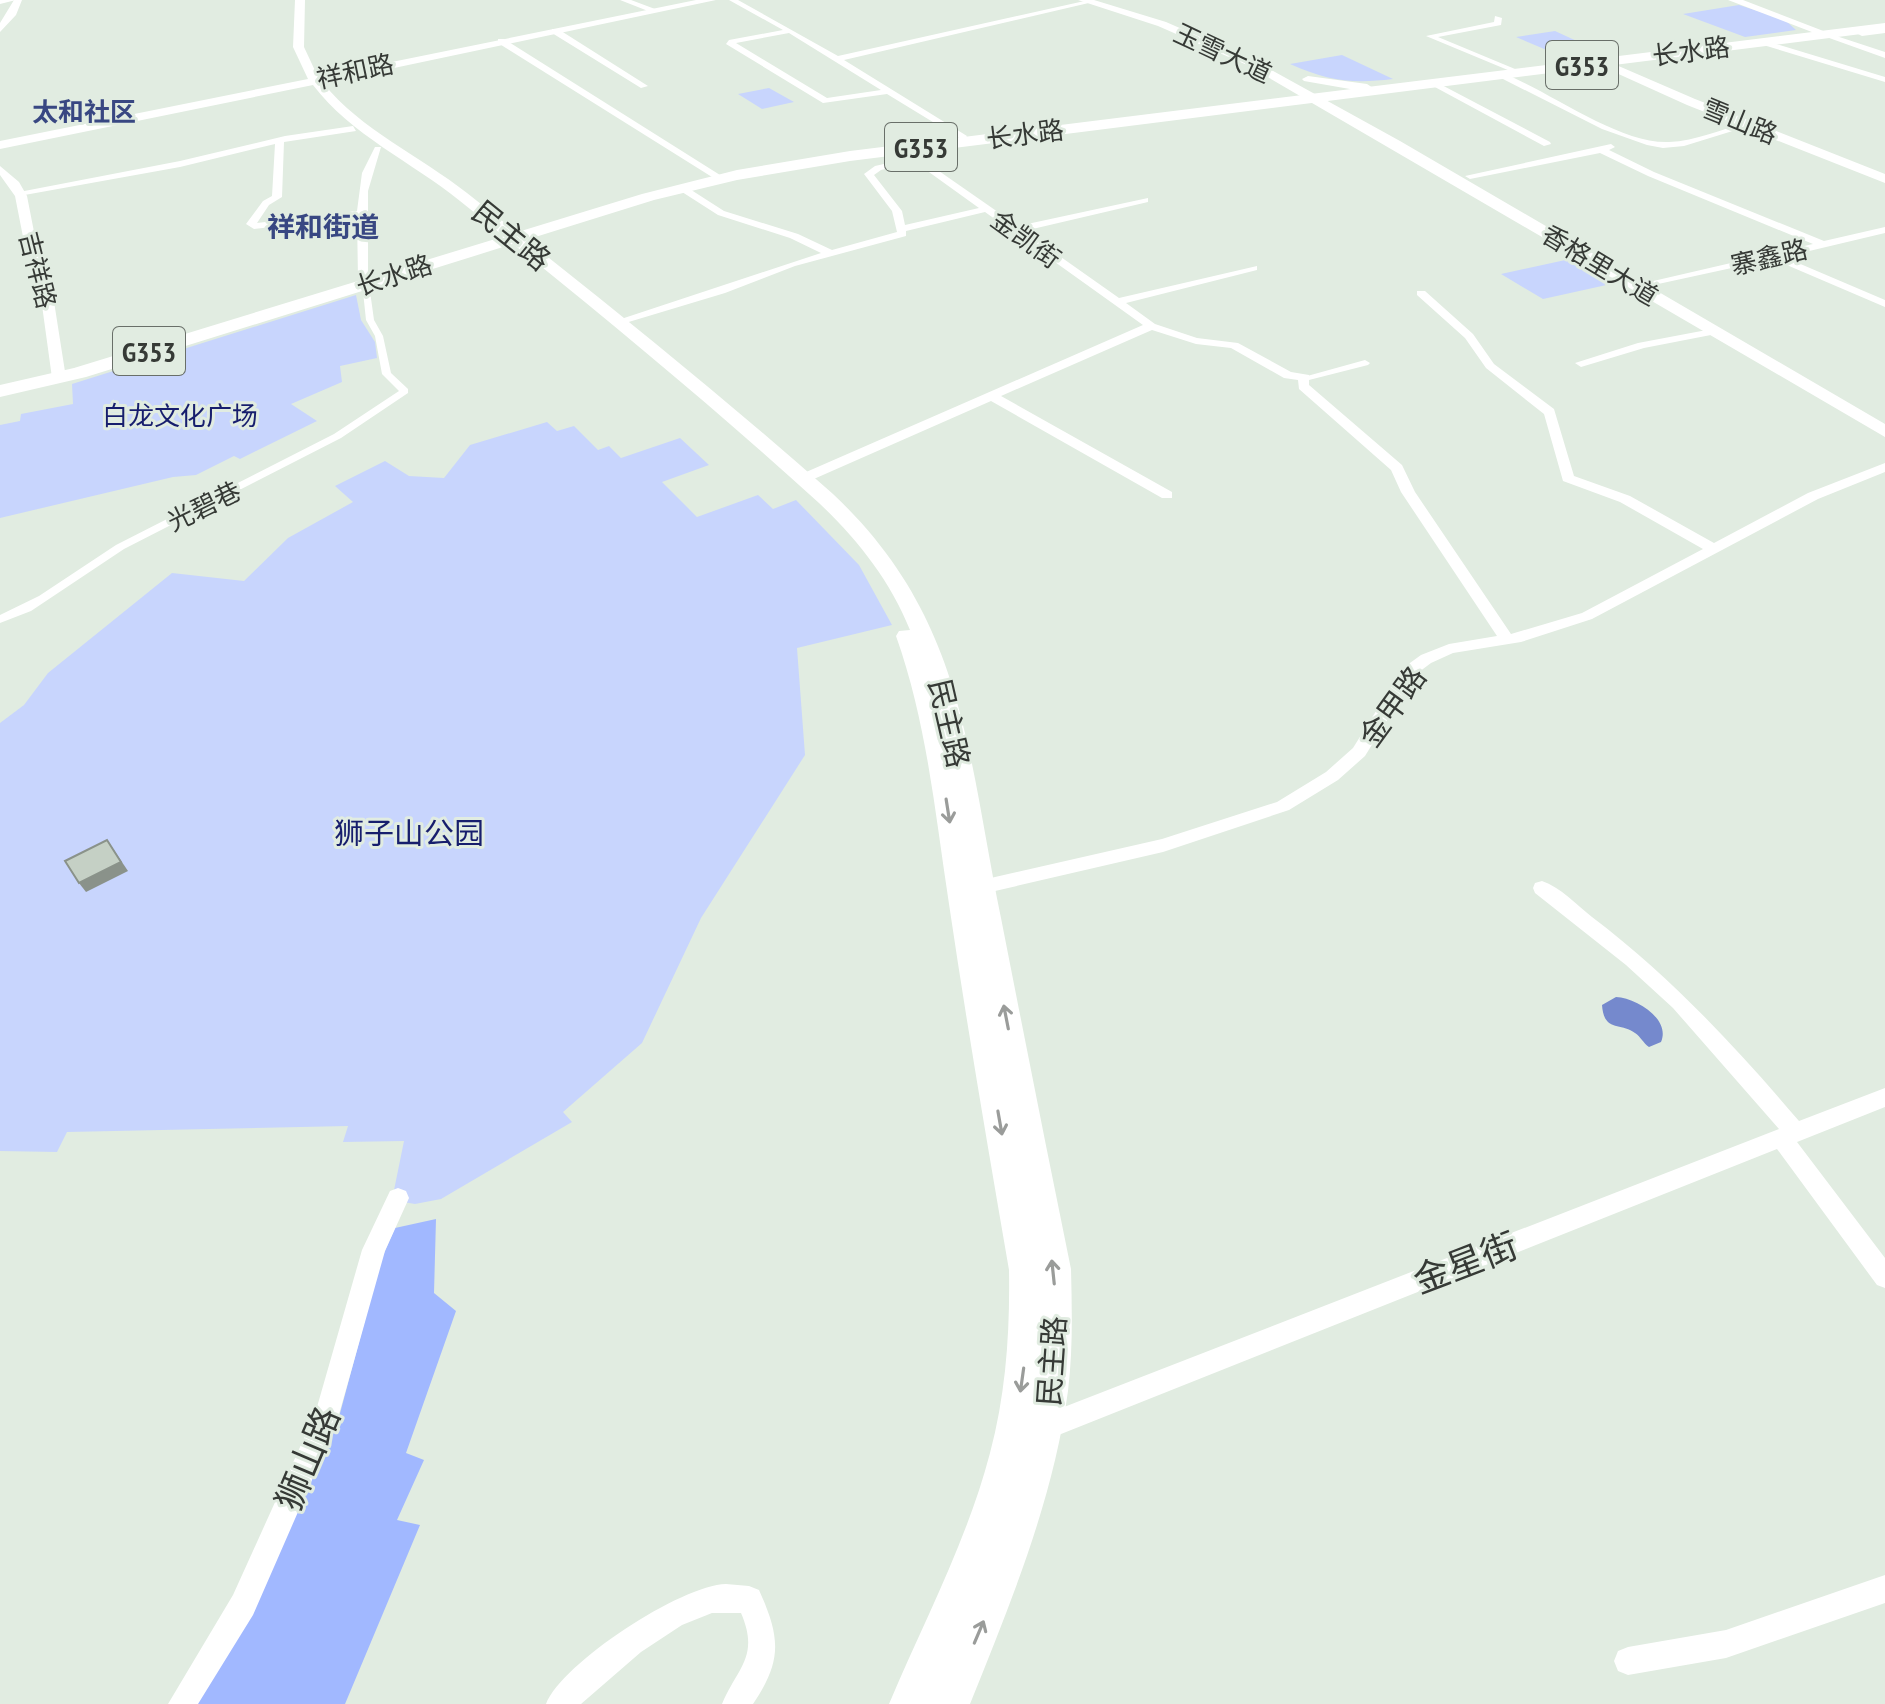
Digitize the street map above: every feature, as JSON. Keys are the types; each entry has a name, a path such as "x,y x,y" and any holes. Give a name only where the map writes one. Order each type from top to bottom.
{"highway":[{"name":"长水路","path":"1335,100 1369,90 1885,28"},
{"name":"长水路","path":"1605,60 1832,34 1864,34 1885,28"},
{"name":"长水路","path":"1369,90 1507,73"},
{"name":"长水路","path":"0,388 58,376 715,175 818,156 1312,97"},
{"name":"长水路","path":"507,237 682,188 794,164 1276,101"}],"main road":[{"path":"0,1 11,0"},
{"name":"民主路","path":"291,0 286,42 295,67 353,129 378,149 428,179 618,322 802,479 868,542 892,574 920,621 952,714 1054,1269 1054,1363 1046,1427 1026,1510 949,1704"},
{"name":"民主路","path":"295,67 300,0"},
{"name":"祥和路","path":"0,143 261,89 312,84 352,70 696,0"},
{"name":"祥和路","path":"352,70 711,0"},
{"name":"玉雪大道","path":"1115,0 1222,36"},
{"path":"1733,0 1832,34"},
{"path":"1752,0 1832,34"},
{"name":"玉雪大道","path":"1086,1 1203,40 1312,97"},
{"name":"玉雪大道","path":"1248,48 1265,56"},
{"name":"雪山路","path":"1605,60 1748,125 1885,179"},
{"name":"雪山路","path":"1605,60 1885,171"},
{"path":"261,89 295,67 352,70"},
{"path":"312,84 331,84 352,70"},
{"name":"玉雪大道","path":"1296,72 1335,100"},
{"path":"1308,79 1369,90"},
{"path":"1276,101 1285,92 1285,82"},
{"name":"民主路","path":"312,84 381,142 439,177 839,531 890,601 909,640 924,686 938,748 963,911 1026,1270 1027,1314 1019,1407 996,1498 910,1704"},
{"path":"1355,108 1369,90"},
{"name":"香格里大道","path":"1312,97 1335,100 1355,108 1885,417"},
{"path":"1276,101 1335,100"},
{"name":"香格里大道","path":"1335,100 1712,332 1885,432"}],"street":[{"path":"0,29 13,13 18,0"},
{"path":"624,0 651,9"},
{"path":"733,0 837,59 964,138"},
{"path":"837,59 1086,1"},
{"path":"1498,18 1498,23 1430,36 1641,140 1671,145 1748,125"},
{"path":"555,31 644,86"},
{"path":"790,31 729,42 826,101 889,91"},
{"path":"1832,34 1885,55"},
{"path":"1864,34 1885,45"},
{"path":"501,41 715,175"},
{"path":"1763,42 1885,80"},
{"path":"1436,84 1547,144"},
{"path":"19,193 164,168 280,140 353,129"},
{"path":"280,140 277,197 266,203 251,224 362,213"},
{"path":"1470,176 1641,140"},
{"path":"364,281 362,213 372,155 378,149"},
{"name":"金凯街","path":"903,149 1151,326 1196,341 1234,345 1288,375 1305,378"},
{"path":"1601,150 1651,174 1822,244"},
{"path":"618,322 721,291 780,267 902,234 897,211 869,174 878,168 917,159"},
{"name":"吉祥路","path":"0,169 19,193 30,242 44,276 58,376"},
{"path":"682,188 721,213 794,236 830,253"},
{"path":"1014,230 1145,200"},
{"path":"903,229 985,209"},
{"name":"寨鑫路","path":"1653,284 1884,231"},
{"path":"1774,256 1885,304"},
{"path":"1116,302 1253,268"},
{"name":"光碧巷","path":"1,620 118,548 302,457 377,413 405,391 387,374 379,336 370,320 364,281"},
{"path":"1421,293 1469,336 1490,366 1550,412 1568,478 1625,499 1714,549"},
{"path":"802,479 1151,326"},
{"path":"1581,363 1642,345 1712,332"},
{"path":"1365,363 1305,378 1303,386 1397,468 1408,492 1507,640"},
{"path":"993,397 1167,495"},
{"name":"金甲路","path":"982,887 1176,842 1283,806 1325,782 1359,752 1409,672 1417,665 1449,649 1507,640 1587,616 1813,496 1885,467"},
{"path":"1542,888 1669,991 1737,1062 1885,1277"},
{"name":"金星街","path":"1046,1427 1885,1097"},
{"name":"狮山路","path":"182,1704 243,1605 327,1416 374,1250 398,1198"},
{"path":"1628,1661 1726,1644 1885,1589"},
{"path":"560,1704 615,1654 648,1631 696,1604 724,1598 749,1600 761,1632 760,1671 736,1704"}],"green space":[{"path":"1739,5 1785,20 1796,30 1745,37 1683,14"},
{"path":"1555,31 1605,54 1568,59 1516,37"},
{"path":"1342,55 1393,79 1340,80 1290,64"},
{"path":"769,88 794,102 762,109 738,94"},
{"path":"1570,259 1611,284 1543,299 1501,274"},
{"name":"白龙文化广场","path":"356,295 361,320 375,342 377,358 340,366 342,382 291,404 317,421 240,459 234,456 196,475 173,477 0,518 0,425 20,421 21,414 73,404 72,384"},
{"name":"狮子山公园","path":"547,422 557,431 574,426 598,450 609,446 621,458 680,438 709,465 662,482 697,517 758,495 773,509 796,500 859,565 892,625 797,648 805,755 701,918 642,1043 563,1112 572,1122 441,1199 415,1204 392,1200 404,1141 343,1142 348,1126 67,1132 57,1152 0,1151 0,723 24,705 48,673 172,573 244,581 288,538 353,502 335,486 385,461 409,476 444,478 470,445"}],"shaded area":[{"path":"1616,997 1633,1001 1650,1011 1661,1025 1661,1042 1649,1047 1635,1033 1606,1020 1602,1005"},
{"path":"436,1219 434,1293 456,1311 406,1453 424,1460 397,1520 420,1525 345,1704 196,1704 254,1608 339,1417 381,1260 395,1228"}],"building":[{"path":"107,840 121,862 79,883 65,861"}],"district":[{"name":"太和社区","path":"84,111"},
{"name":"祥和街道","path":"323,226"}]}
